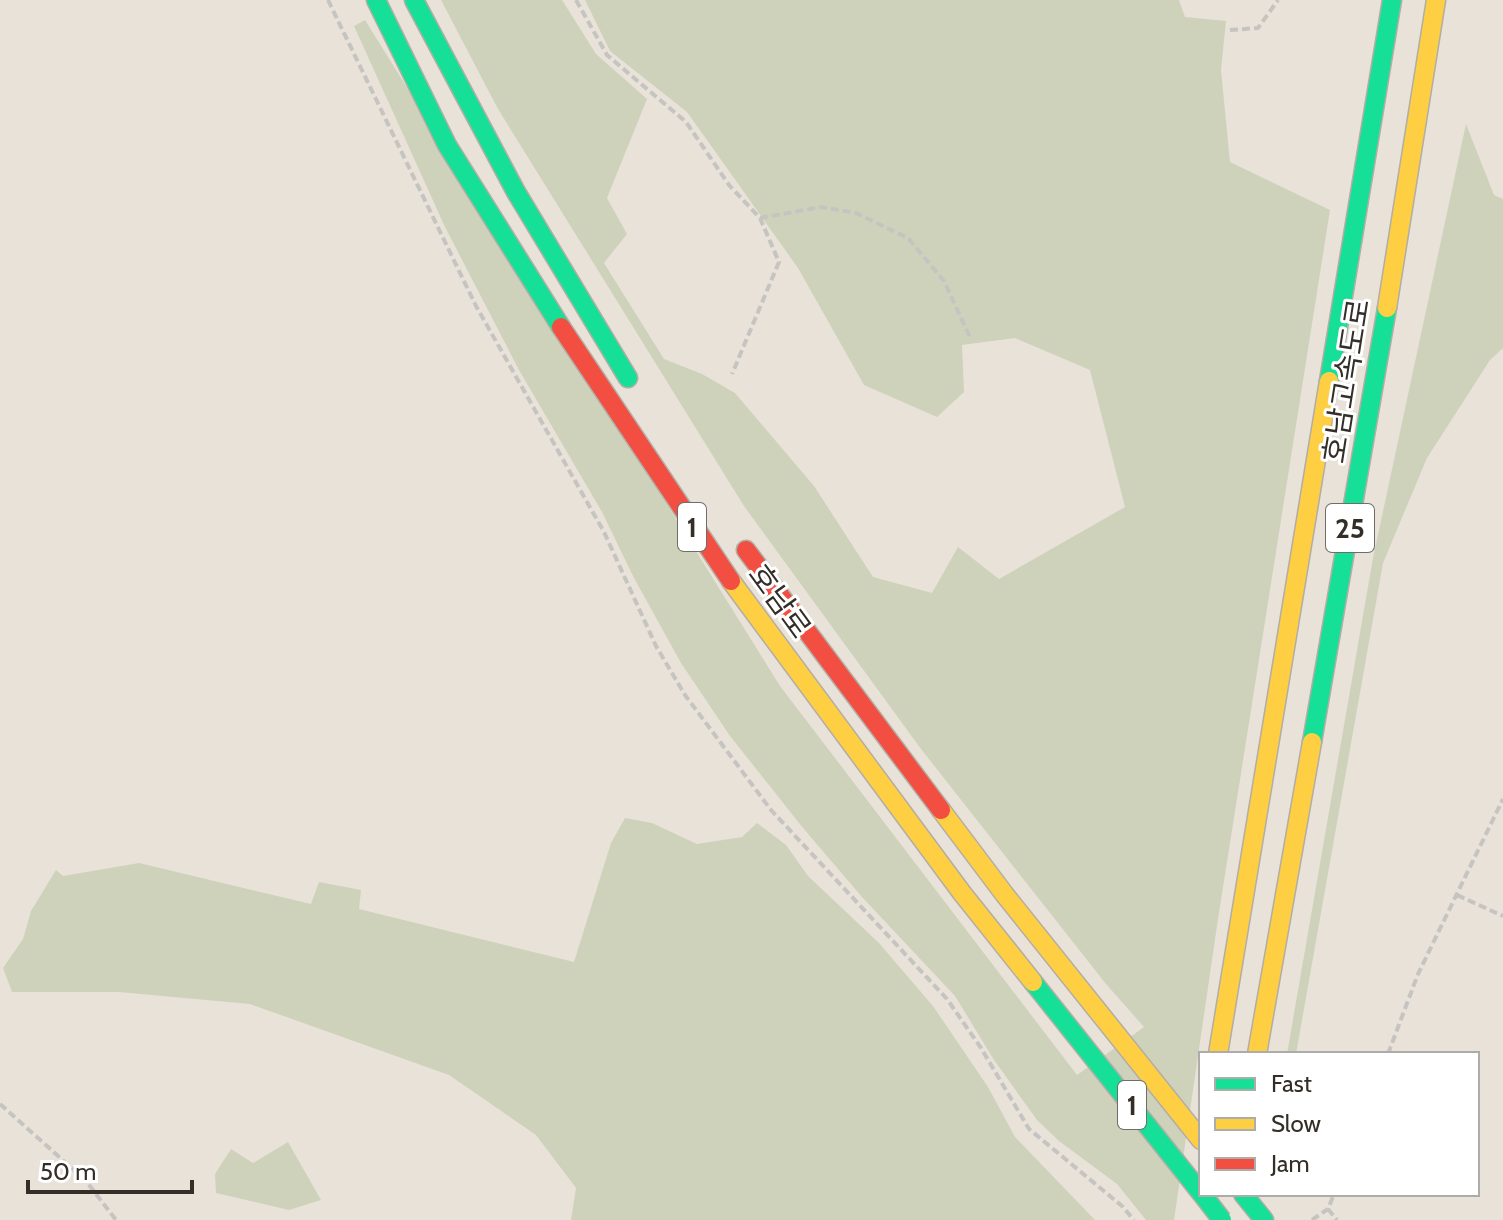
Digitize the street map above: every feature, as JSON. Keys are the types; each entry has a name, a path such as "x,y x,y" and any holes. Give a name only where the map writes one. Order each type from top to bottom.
{"highway":[{"name":"호남로","path":"376,0 447,145 529,279 698,536 925,844 1199,1190"},
{"path":"414,0 451,76 565,276 636,390"},
{"name":"호남고속도로","path":"1218,1052 1392,0"},
{"name":"호남고속도로","path":"1257,1052 1363,457 1436,0"},
{"name":"호남로","path":"734,535 1005,895 1199,1137"},
{"path":"1202,1196 1202,1220"},
{"name":"호남로","path":"1204,1196 1222,1220"},
{"path":"1236,1220 1241,1196"},
{"path":"1243,1196 1264,1220"}],"path":[{"path":"328,0 476,306 604,532 656,646 685,695 771,810 947,999 981,1048 1029,1129 1122,1206 1134,1220"},
{"path":"576,0 607,55 686,122 729,185 760,218 779,262 732,374"},
{"path":"1230,30 1258,28 1278,0"},
{"path":"760,218 821,207 856,213 908,238 944,281 970,337"},
{"path":"1389,1052 1418,974 1503,799"},
{"path":"1457,895 1503,916"},
{"path":"0,1104 86,1181 116,1220"},
{"path":"1312,1220 1328,1209 1333,1196"},
{"path":"1328,1209 1337,1220"}],"green space":[{"path":"441,0 562,0 596,54 647,99 607,198 627,234 604,263 664,359 702,374 735,393 814,486 873,577 932,593 958,547 999,579 1125,507 1090,370 1015,338 962,345 964,392 937,417 864,385 798,268 687,112 610,51 585,0 1179,0 1185,17 1226,21 1221,70 1230,162 1330,210 1218,919 1174,1220 1146,1220 1117,1184 1059,1141 1037,1120 994,1060 955,996 862,897 803,828 730,736 681,663 602,512 519,370 445,227 354,26 365,20 780,686 1077,1075 1144,1027 1106,984 921,749 744,506 498,109"},
{"path":"1466,124 1494,195 1503,199 1503,348 1490,360 1427,458 1383,563 1296,1052 1287,1052 1373,558"},
{"path":"625,818 652,823 697,844 742,837 757,823 786,845 808,876 879,943 933,1006 988,1087 1015,1137 1095,1220 571,1220 576,1188 536,1135 449,1075 250,1004 119,992 12,992 3,968 23,939 31,911 56,870 63,876 139,863 311,904 319,882 361,890 359,909 574,962 611,843"},
{"path":"288,1142 321,1200 289,1210 216,1193 215,1174 231,1149 253,1163"}],"traffic: fast":[{"path":"376,0 447,145 561,327"},
{"path":"414,0 516,192 628,378"},
{"path":"1329,381 1392,0"},
{"path":"1312,742 1387,308"},
{"path":"1033,982 1199,1190"},
{"path":"1204,1196 1222,1220"},
{"path":"1245,1196 1264,1220"}],"traffic: slow":[{"path":"1387,308 1436,0"},
{"path":"1218,1052 1329,381"},
{"path":"731,581 962,893 1033,982"},
{"path":"1257,1052 1312,742"},
{"path":"941,810 1199,1138"}],"traffic: jam":[{"path":"561,327 731,581"},
{"path":"746,550 941,810"}]}
